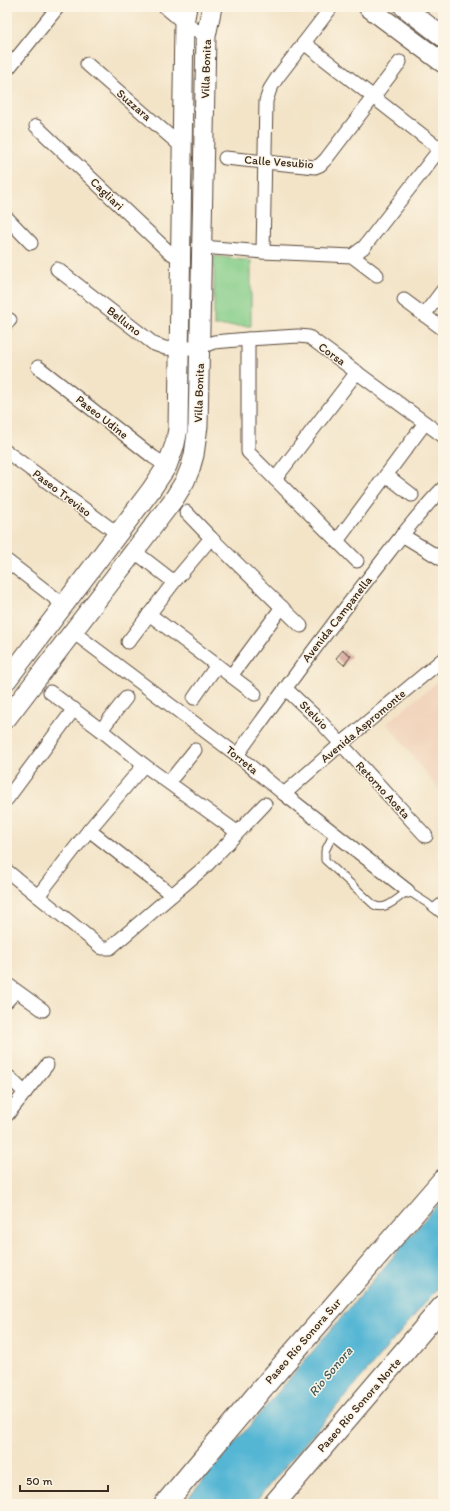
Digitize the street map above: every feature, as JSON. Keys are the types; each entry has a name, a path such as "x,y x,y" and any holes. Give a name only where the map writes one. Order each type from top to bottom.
{"main road":[{"name":"Paseo Río Sonora Sur","path":"165,1504 260,1391 443,1180"},
{"name":"Paseo Río Sonora Norte","path":"274,1504 443,1306"}],"street":[{"path":"7,70 58,7"},
{"path":"166,7 185,15 206,36"},
{"name":"Villa Bonita","path":"7,718 174,499 190,469 194,455 198,426 206,36 212,7"},
{"path":"368,7 443,63"},
{"path":"404,7 443,37"},
{"path":"263,252 266,162 266,101 277,78 330,9"},
{"name":"Villa Bonita","path":"8,675 118,534 167,466 175,444 178,429 181,146 185,15"},
{"path":"304,43 372,97 442,147 364,247 352,256"},
{"name":"Calle Vesubio","path":"225,158 315,167 320,165 400,62"},
{"name":"Suzzara","path":"87,64 181,146"},
{"name":"Cagliari","path":"36,126 168,252 181,259"},
{"path":"7,218 31,243"},
{"path":"202,247 263,252 352,256 377,276"},
{"name":"Belluno","path":"57,269 154,344 165,348 178,349 200,347"},
{"path":"424,315 443,290"},
{"path":"404,300 443,329"},
{"name":"Corsa","path":"200,347 214,342 298,336 309,337 443,436"},
{"path":"248,339 247,449 251,456 275,478 357,561"},
{"name":"Paseo Udine","path":"38,367 153,457 167,466"},
{"path":"275,478 357,372"},
{"path":"337,541 425,423"},
{"name":"Paseo Treviso","path":"7,452 118,534"},
{"path":"386,475 412,495"},
{"name":"Avenida Campanella","path":"237,755 302,664 402,535 441,493"},
{"path":"186,512 301,626"},
{"path":"402,535 443,560"},
{"path":"128,642 174,582 211,538"},
{"path":"134,551 174,582"},
{"path":"7,560 64,605"},
{"path":"231,676 282,607"},
{"path":"149,614 255,694"},
{"name":"Torreta","path":"73,632 237,755 284,794 408,891"},
{"name":"Avenida Aspromonte","path":"284,794 341,744 443,659"},
{"path":"194,698 216,665"},
{"name":"Stelvio","path":"285,688 319,720 341,744"},
{"path":"50,692 102,730 144,765 237,832"},
{"path":"102,730 126,698"},
{"path":"7,799 74,709"},
{"name":"Retorno Aosta","path":"341,744 426,836"},
{"path":"169,782 195,750"},
{"path":"38,896 89,830 144,765"},
{"path":"7,871 102,948 106,949 113,946 206,866 265,804"},
{"path":"89,830 172,895"},
{"path":"7,1001 12,988 43,1010"},
{"path":"7,1115 47,1065"},
{"path":"9,1077 25,1093"}],"lane":[{"path":"334,833 325,851 325,860 374,906 379,908 384,907 408,891 443,916"},
{"path":"433,908 443,900"}],"shaded area":[{"path":"443,677 443,795 387,723"}],"green space":[{"path":"214,256 251,261 251,326 214,326"}],"water":[{"name":"Rio Sonora","path":"443,1198 443,1282 253,1504 183,1504"}],"building":[{"path":"343,650 351,656 344,665 336,658"}]}
